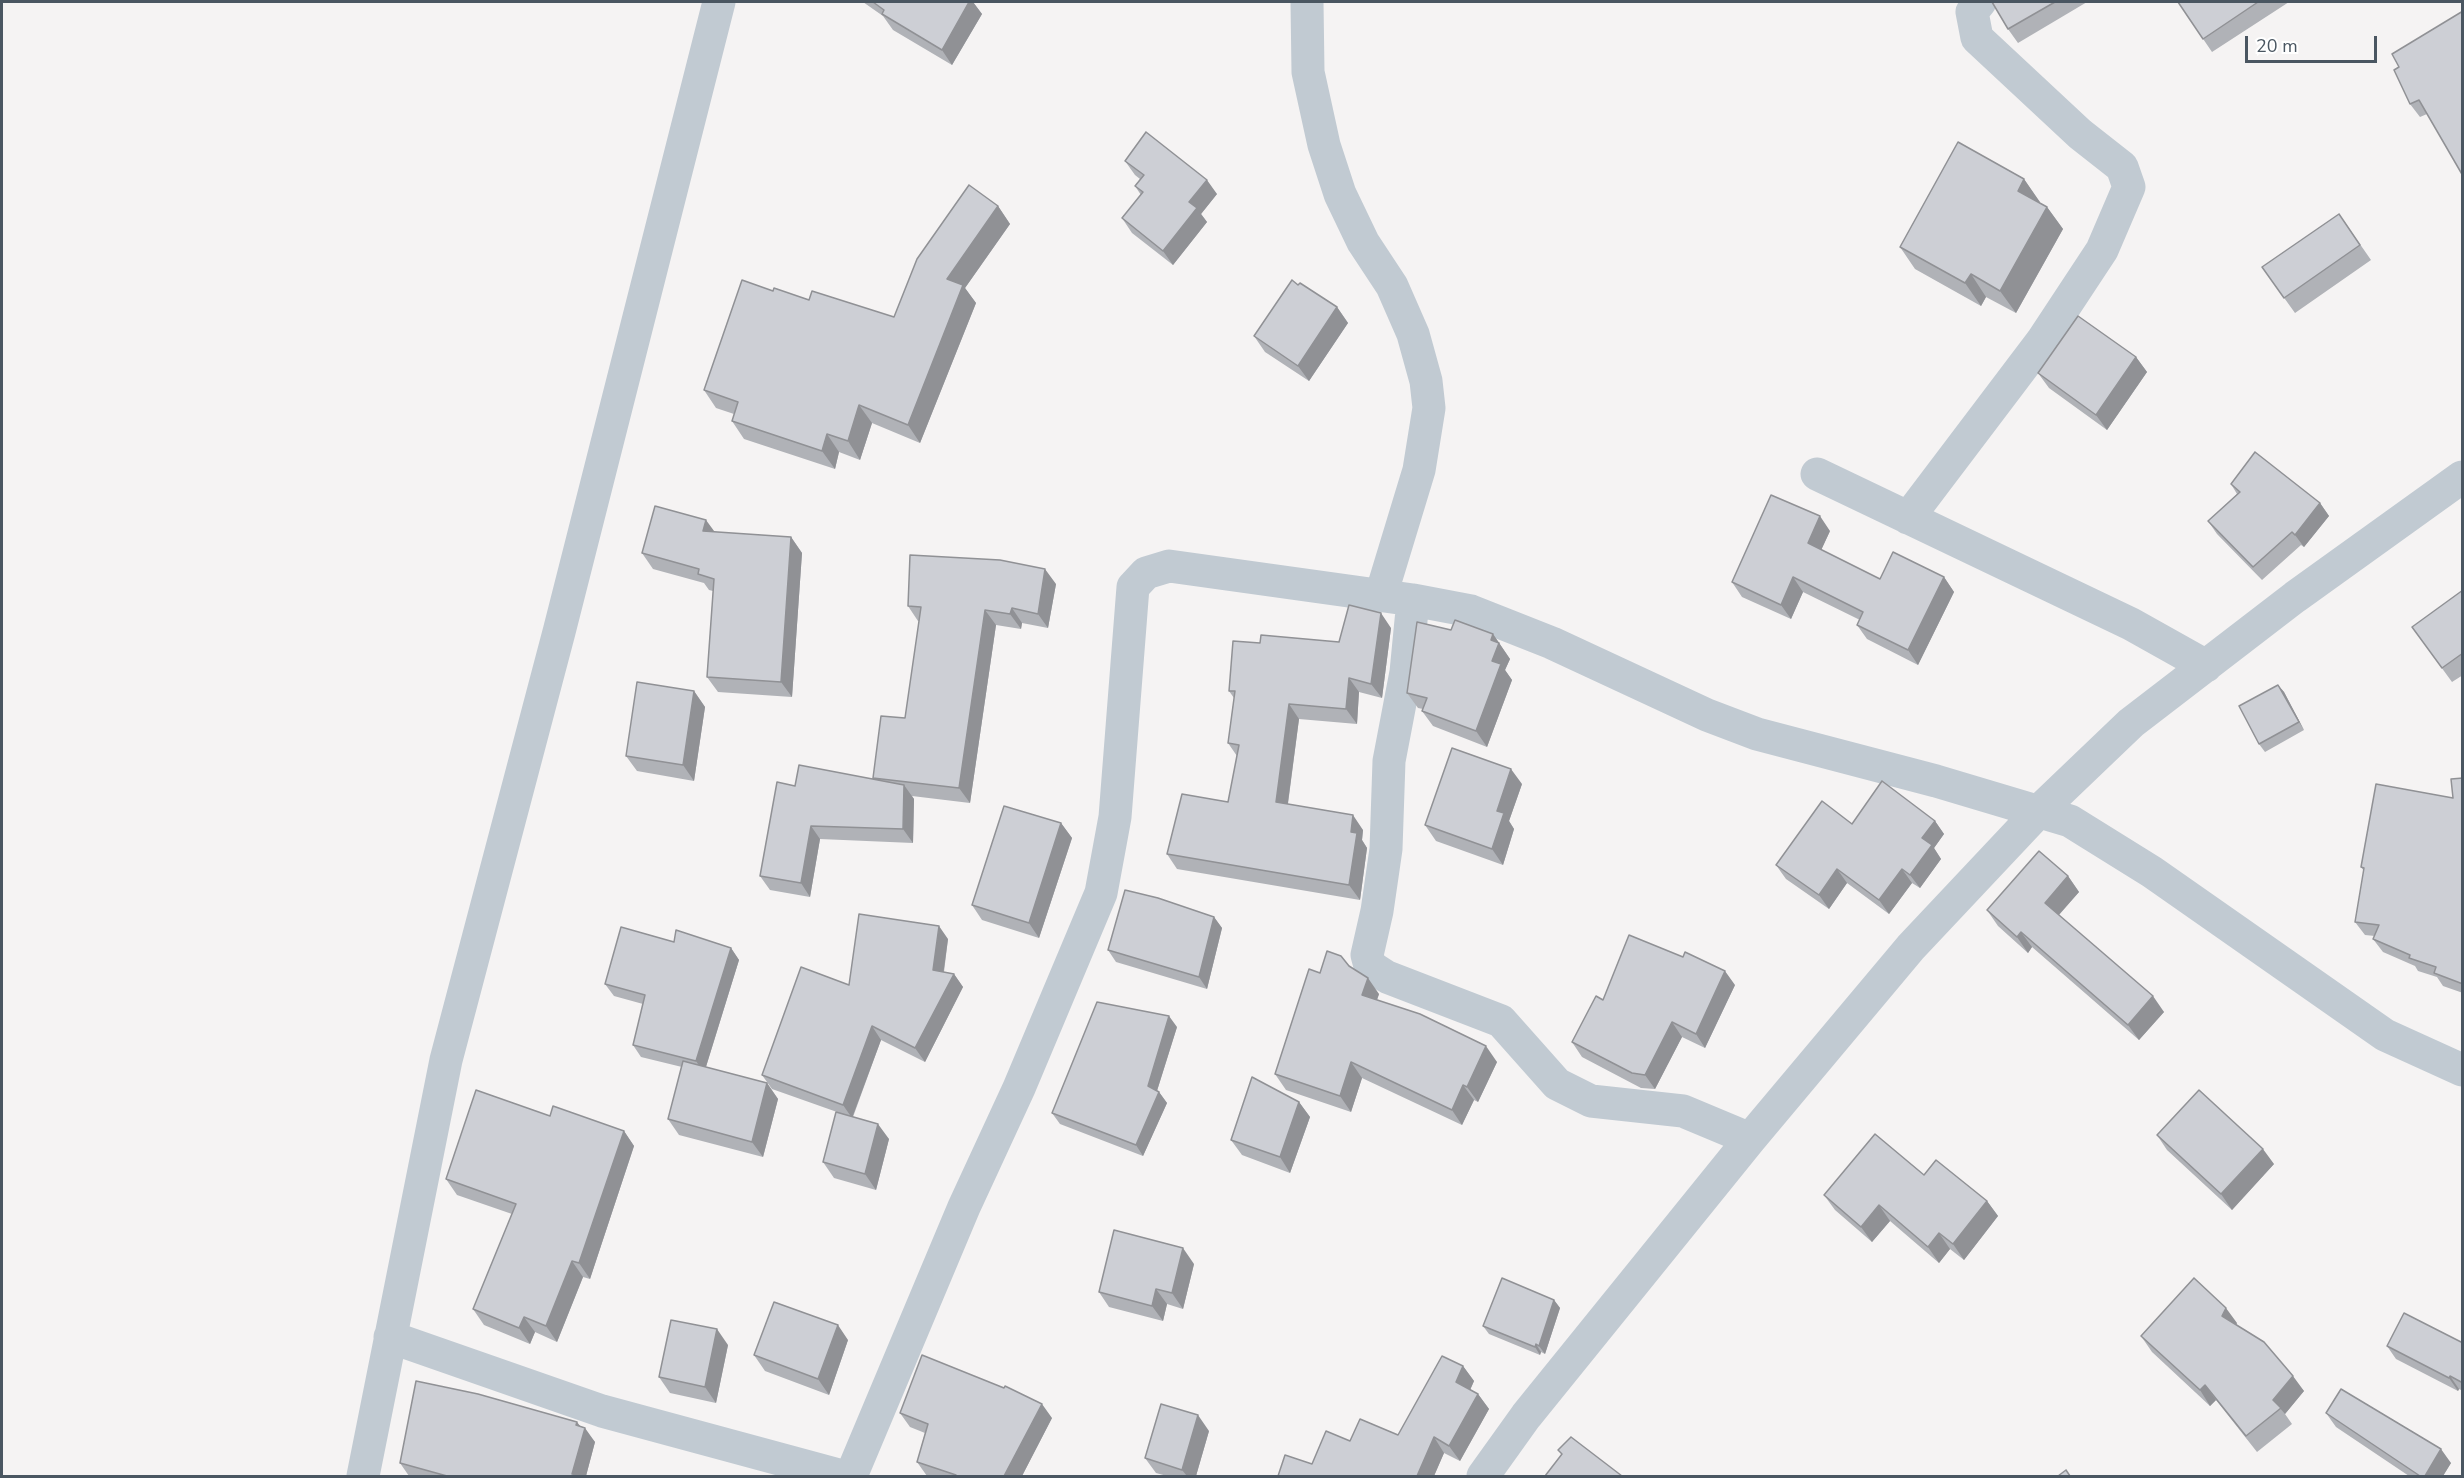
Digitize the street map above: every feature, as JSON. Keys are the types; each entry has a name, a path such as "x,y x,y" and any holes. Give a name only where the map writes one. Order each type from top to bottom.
{"street":[{"path":"363,1476 446,1060 559,632 719,2"},
{"path":"1307,2 1308,72 1324,145 1340,194 1359,232 1392,286 1413,334 1426,381 1429,408 1397,597 1406,672 1389,761 1386,849 1377,911 1367,955 1370,966 1387,977 1501,1021 1557,1084 1591,1101 1683,1111 1750,1139"},
{"path":"1908,518 2042,341 2102,250 2129,187 2122,167 2080,134 1977,38 1972,12 1980,2"},
{"path":"1817,474 2131,624 2206,666"},
{"path":"1484,1476 1526,1416 1750,1139 1911,947 2039,812 2131,723 2295,597 2463,477"},
{"path":"851,1476 960,1217 1019,1088 1101,893 1115,817 1133,587 1146,573 1169,566 1397,597 1471,611 1552,643 1707,715 1757,734 1936,781 2070,821 2152,872 2385,1035 2463,1070"},
{"path":"390,1338 602,1411 842,1476"}],"building":[{"path":"873,2 969,2 942,50 882,14 884,10"},
{"path":"1992,2 2055,2 2008,29"},
{"path":"2178,2 2258,2 2203,39"},
{"path":"2463,11 2463,176 2419,100 2410,104 2394,70 2399,67 2392,54"},
{"path":"1146,132 1207,180 1189,202 1197,208 1163,251 1122,218 1143,192 1135,186 1144,175 1125,161"},
{"path":"1958,142 2024,179 2018,191 2047,207 2000,291 1971,274 1965,283 1900,247"},
{"path":"969,185 998,206 947,279 963,285 908,425 859,405 848,441 827,434 822,451 732,421 738,402 704,390 742,280 809,300 812,291 894,317 917,259"},
{"path":"2339,214 2360,245 2284,298 2262,267"},
{"path":"1292,280 1337,307 1298,366 1254,336"},
{"path":"2078,316 2136,357 2096,415 2038,373"},
{"path":"2255,452 2320,503 2295,535 2292,532 2253,567 2208,521 2240,492 2231,484"},
{"path":"1771,495 1820,516 1808,543 1880,579 1893,552 1944,577 1908,650 1857,625 1863,612 1793,577 1781,605 1732,582"},
{"path":"655,506 706,520 703,531 791,537 781,682 707,677 714,579 698,574 699,569 642,553"},
{"path":"910,555 1000,560 1045,569 1038,614 1012,608 1010,614 985,610 959,788 873,778 881,716 905,718 921,607 908,606"},
{"path":"2463,590 2463,653 2442,668 2412,627"},
{"path":"1349,605 1381,613 1371,684 1349,678 1346,709 1289,704 1276,802 1353,815 1351,832 1357,833 1349,885 1167,854 1182,794 1228,802 1239,745 1228,743 1235,691 1229,691 1233,641 1260,643 1261,635 1339,642"},
{"path":"1455,620 1493,634 1491,640 1499,643 1492,661 1501,664 1476,731 1422,711 1427,698 1407,693 1417,622 1451,630"},
{"path":"637,682 694,691 683,765 626,756"},
{"path":"2278,685 2299,722 2259,744 2239,706"},
{"path":"1452,748 1511,769 1497,811 1504,813 1492,849 1425,825"},
{"path":"799,765 904,785 903,829 811,826 801,883 760,876 777,782 795,786"},
{"path":"2463,778 2463,984 2434,973 2436,967 2409,958 2410,955 2373,939 2379,925 2355,922 2364,868 2361,867 2376,784 2453,798 2451,779"},
{"path":"1882,781 1935,821 1922,838 1932,845 1910,875 1902,869 1879,900 1837,869 1819,895 1776,865 1822,801 1852,824"},
{"path":"1004,806 1061,823 1029,923 972,905"},
{"path":"2039,851 2068,876 2045,903 2153,996 2128,1025 2021,932 2017,937 1987,910"},
{"path":"1125,890 1158,898 1214,917 1199,977 1108,950"},
{"path":"859,914 939,926 933,970 954,974 915,1048 872,1026 843,1105 762,1075 801,967 849,985"},
{"path":"621,927 674,942 676,930 731,948 696,1061 633,1045 645,995 605,984"},
{"path":"1629,935 1683,957 1685,952 1725,971 1696,1034 1672,1022 1645,1075 1632,1073 1572,1042 1596,996 1603,1000"},
{"path":"1327,951 1341,956 1349,966 1368,978 1362,995 1420,1014 1486,1046 1467,1087 1463,1085 1452,1110 1351,1062 1340,1096 1275,1074 1309,969 1320,973"},
{"path":"1097,1002 1169,1016 1148,1086 1159,1092 1136,1145 1052,1113"},
{"path":"683,1061 767,1083 752,1142 668,1119"},
{"path":"1252,1077 1299,1102 1280,1157 1231,1140"},
{"path":"476,1090 550,1116 553,1106 624,1131 579,1263 572,1261 546,1326 524,1317 519,1328 473,1309 516,1204 446,1179"},
{"path":"2199,1090 2263,1149 2221,1194 2157,1135"},
{"path":"836,1112 878,1124 865,1174 823,1162"},
{"path":"1875,1134 1924,1175 1936,1160 1987,1201 1953,1244 1939,1233 1928,1247 1879,1205 1861,1227 1824,1195"},
{"path":"1114,1230 1183,1248 1172,1293 1156,1289 1152,1306 1099,1292"},
{"path":"1502,1278 1554,1300 1539,1346 1536,1344 1535,1347 1483,1326"},
{"path":"2194,1278 2226,1308 2222,1316 2264,1342 2293,1376 2273,1400 2281,1408 2246,1436 2205,1385 2200,1390 2141,1336"},
{"path":"774,1302 838,1325 818,1379 754,1355"},
{"path":"2404,1313 2463,1343 2463,1383 2387,1346"},
{"path":"671,1320 717,1329 705,1387 659,1377"},
{"path":"922,1355 1004,1388 1005,1386 1042,1404 1004,1476 955,1476 917,1462 928,1424 900,1413"},
{"path":"1442,1356 1463,1366 1456,1382 1478,1394 1449,1446 1434,1437 1417,1476 1278,1476 1285,1455 1312,1464 1326,1431 1350,1441 1360,1419 1398,1435"},
{"path":"416,1381 478,1394 577,1422 576,1425 585,1428 572,1474 584,1476 447,1476 400,1463"},
{"path":"2341,1389 2441,1449 2425,1476 2420,1476 2326,1413"},
{"path":"1161,1404 1198,1415 1182,1470 1145,1458"},
{"path":"1571,1437 1622,1476 1545,1476 1562,1454 1558,1450"},
{"path":"2066,1470 2070,1476 2058,1476"}]}
